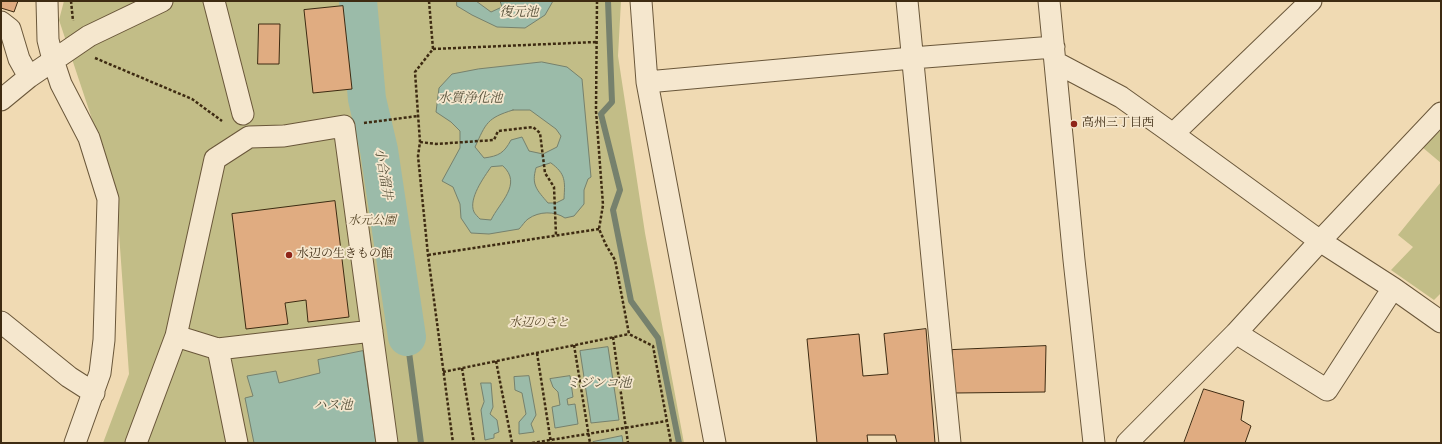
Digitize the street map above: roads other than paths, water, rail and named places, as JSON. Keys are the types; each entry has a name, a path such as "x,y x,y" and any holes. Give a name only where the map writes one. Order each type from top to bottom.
{"street":[{"path":"47,1 48,40 53,60 61,84 89,138 108,199 104,340 100,373 75,443"},
{"path":"1,100 29,77 89,36 162,1"},
{"path":"214,1 243,114"},
{"path":"640,1 646,82 715,443"},
{"path":"907,1 950,443"},
{"path":"1049,1 1074,260 1094,443"},
{"path":"1173,134 1311,1"},
{"path":"1,22 10,29 19,59 29,77"},
{"path":"646,82 912,58 1054,54 1121,97 1320,241 1393,288 1441,322"},
{"path":"1127,443 1236,333 1320,241 1441,113"},
{"path":"136,443 176,336 215,159 249,137 284,136 344,126 387,443"},
{"path":"1236,333 1327,390 1393,288"},
{"path":"1,322 69,377 94,393"},
{"path":"176,336 218,349 372,331"},
{"path":"218,349 237,443"}],"water":[{"name":"復元池","path":"457,1 476,1 491,12 502,7 500,1 553,1 545,15 525,28 497,27 457,6"},
{"name":"水質浄化池","path":"542,62 567,67 582,79 591,177 588,179 584,190 584,204 574,216 565,218 552,213 537,214 528,219 519,229 489,234 471,233 461,218 460,204 453,187 442,181 460,148 460,131 451,122 436,112 439,88 452,74 478,69","holes":["513,110 530,110 556,129 561,136 557,147 543,154 529,151 522,137 511,140 506,148 500,153 484,158 475,147 488,122","551,163 560,171 564,178 564,199 556,203 548,203 536,187 534,179 536,168","503,166 509,173 511,180 510,187 504,200 491,220 480,219 474,212 473,201 478,188 491,167"]},
{"name":"ミジンコ池","path":"608,347 619,420 591,423 580,351"},
{"name":"ハス池","path":"363,351 376,443 254,443 245,398 253,396 247,376 276,371 279,383 320,373 318,360"},
{"path":"529,376 536,415 531,424 534,432 519,434 519,422 526,414 522,393 515,390 514,377"},
{"path":"570,376 573,397 567,399 568,405 575,404 578,424 555,428 552,407 560,405 558,392 553,387 550,379"},
{"path":"481,383 491,383 493,407 490,414 497,420 499,432 494,434 494,438 485,440 481,410 484,402"},
{"path":"622,436 623,443 593,443 593,442"}],"waterway":[{"name":"小合溜井","path":"358,1 367,99 379,150 407,337"},
{"path":"608,1 612,102 601,114 620,190 613,210 631,301 658,338 679,443"},
{"name":"小合溜井","path":"407,337 421,443"}],"place":[{"name":"高州三丁目西","path":"1074,124"},
{"name":"水辺の生きもの館","path":"289,255"}],"park label":[{"name":"水元公園","path":"372,222"},
{"name":"水辺のさと","path":"539,324"}]}
